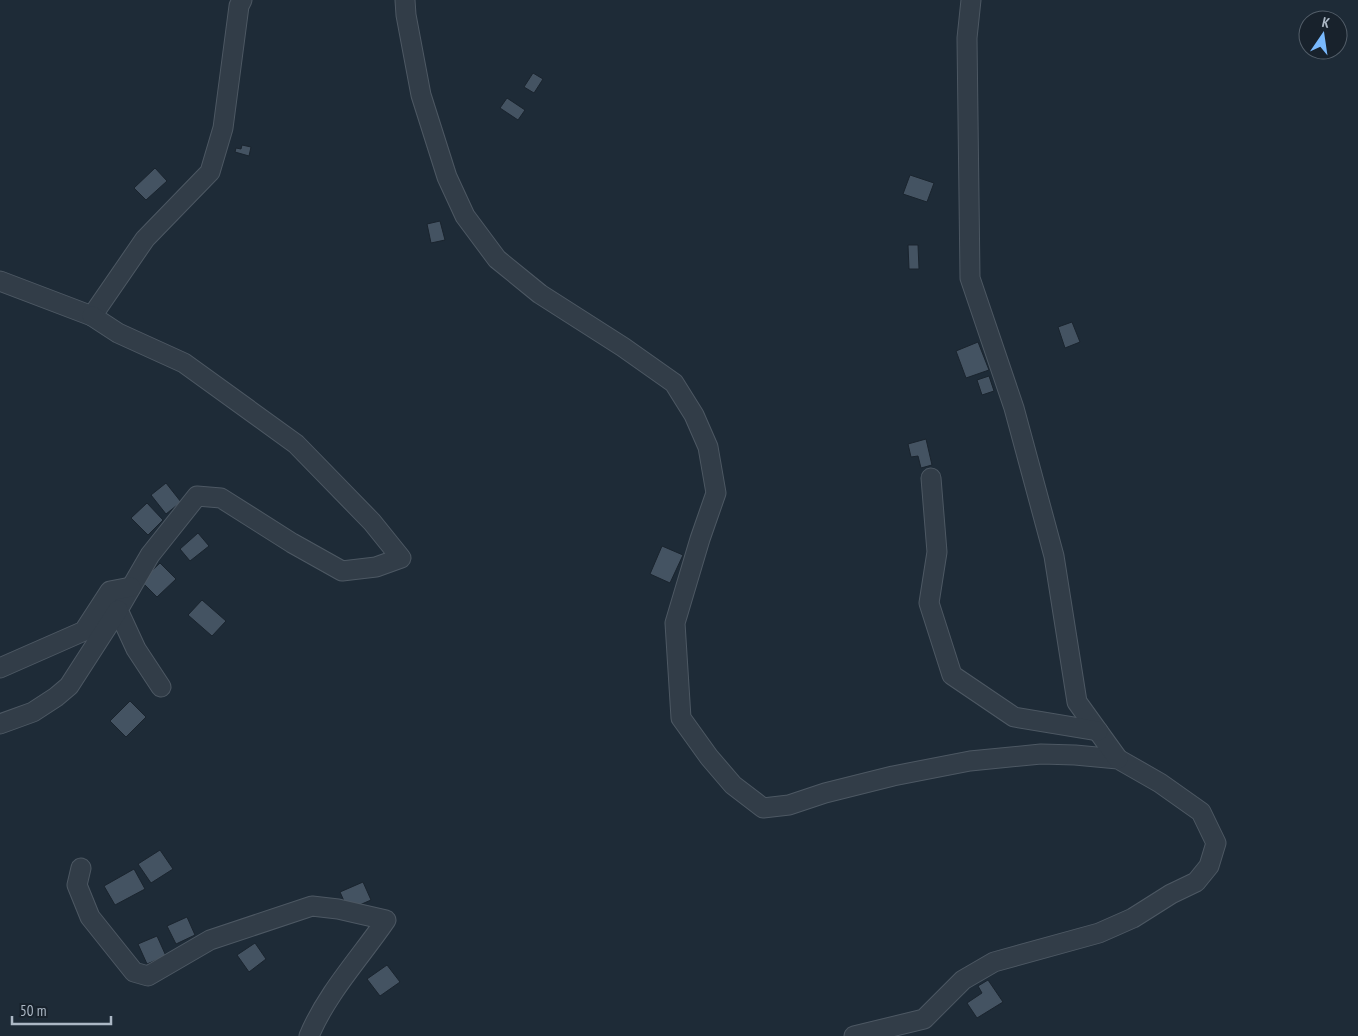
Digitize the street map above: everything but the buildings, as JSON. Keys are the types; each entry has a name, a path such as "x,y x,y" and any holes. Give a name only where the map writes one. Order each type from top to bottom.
{"street":[{"path":"92,316 145,239 210,172 223,128 242,0"},
{"path":"405,0 406,15 421,94 447,177 465,216 497,259 540,294 623,347 674,383 694,415 708,447 716,493 675,623 678,678 681,718 709,757 733,785 763,808 789,805 825,793 893,776 970,761 1041,754 1118,759 1160,783 1201,812 1216,843 1209,866 1196,882 1171,894 1133,918 1099,933 994,962 963,980 924,1019 854,1036"},
{"path":"971,0 967,38 970,278 1014,408 1054,556 1077,702 1118,759"},
{"path":"0,281 92,316 118,333 184,363 296,444 372,522 402,558 376,567 342,571 292,543 221,498 198,496 150,555 118,610 69,686 56,697 32,712 0,724"},
{"path":"931,478 937,552 929,603 952,675 1014,717 1098,731"},
{"path":"0,668 84,631 110,591 131,586"},
{"path":"118,610 136,649 161,687"},
{"path":"80,868 77,884 90,917 134,972 148,976 210,940 312,906 338,909 386,920 331,995 309,1036"}]}
